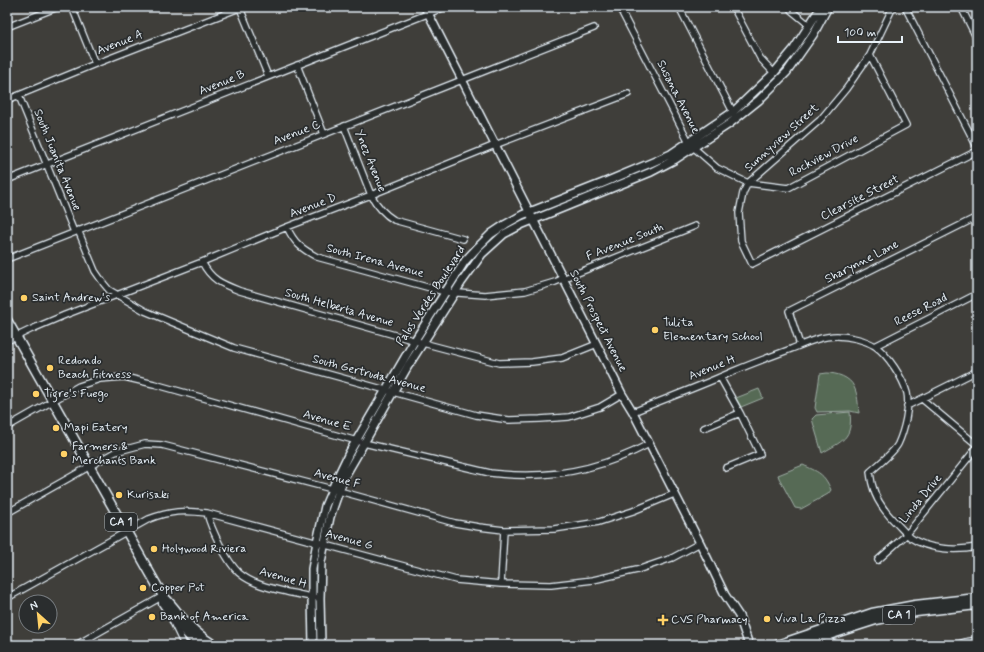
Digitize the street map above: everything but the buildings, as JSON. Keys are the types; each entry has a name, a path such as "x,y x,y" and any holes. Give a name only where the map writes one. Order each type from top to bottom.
{"highway":[{"name":"CA 1","path":"7,320 163,596 169,601 201,645"},
{"path":"966,599 977,594"},
{"name":"CA 1","path":"163,596 163,603 179,626 214,645"},
{"name":"CA 1","path":"798,645 872,613 915,605 977,598"},
{"name":"CA 1","path":"777,645 896,615 977,605"}],"main road":[{"name":"Palos Verdes Boulevard","path":"691,144 729,124 761,98 787,72 810,25 821,7"},
{"name":"Palos Verdes Boulevard","path":"321,645 321,562 335,490 346,458 415,340 465,261 496,231 516,218 532,215 651,172 674,160 691,144 734,112 797,52 813,35 828,7"},
{"name":"South Prospect Avenue","path":"427,10 622,394 633,412 700,543 725,595 739,616 749,645"},
{"path":"755,92 761,98"},
{"name":"Palos Verdes Boulevard","path":"313,645 312,569 325,506 356,457 408,366 454,293 482,254 504,234 532,215"}],"street":[{"path":"34,16 48,7"},
{"path":"7,27 58,7"},
{"path":"72,7 95,64"},
{"path":"241,7 268,76"},
{"name":"Avenue A","path":"7,100 241,7"},
{"name":"Avenue B","path":"7,180 297,65 427,10 445,7"},
{"name":"Susana Avenue","path":"619,7 691,144 717,168 748,183"},
{"path":"679,7 734,112"},
{"path":"733,7 760,58 774,73"},
{"path":"790,7 792,11 810,25"},
{"name":"Sunnyview Street","path":"748,183 820,120 846,89 870,55 892,7"},
{"path":"905,7 977,147"},
{"path":"961,7 977,39"},
{"name":"Avenue C","path":"7,258 594,28"},
{"name":"Rockview Drive","path":"748,183 788,188 906,125 870,55"},
{"path":"297,65 324,134"},
{"name":"Avenue D","path":"7,341 117,295 628,94"},
{"name":"South Juanita Avenue","path":"19,96 76,231 96,271 109,290 117,295"},
{"name":"Ynez Avenue","path":"344,126 371,195 375,203 386,215 394,220 463,240"},
{"name":"Clearsite Street","path":"748,183 743,193 739,213 742,241 752,264 977,151"},
{"name":"Sharynne Lane","path":"800,345 789,311 977,217"},
{"name":"F Avenue South","path":"564,278 695,226"},
{"name":"South Irena Avenue","path":"287,228 298,245 317,257 445,292 485,296 525,291 564,278"},
{"name":"South Helberta Avenue","path":"202,262 213,278 222,284 240,291 499,363 532,362 562,358 597,344"},
{"name":"Reese Road","path":"874,346 977,294"},
{"name":"South Gertruda Avenue","path":"117,295 145,311 234,348 476,415 509,420 569,417 600,407 622,394"},
{"name":"Avenue H","path":"633,412 768,357 820,338 838,336 855,338 874,346"},
{"path":"874,346 886,356 899,374 906,393 908,406 904,428 898,445 870,472 875,494 888,514 913,539 925,544 953,550 977,547"},
{"path":"908,406 977,371"},
{"path":"720,377 760,454 726,468"},
{"name":"Avenue E","path":"7,427 79,386 100,380 124,378 154,384 356,441 490,473 505,475 540,475 561,473 592,467 649,444"},
{"path":"922,399 977,446"},
{"path":"704,428 740,413"},
{"name":"Avenue F","path":"7,513 115,452 145,444 162,445 455,523 504,530 554,529 599,522 633,511 674,494"},
{"name":"Linda Drive","path":"878,560 907,534 977,446"},
{"name":"Avenue G","path":"7,598 149,519 177,511 207,514 456,580 501,584 551,585 593,580 644,568 672,558 700,543"},
{"name":"Avenue H","path":"207,514 216,538 231,565 239,573 263,586 312,598 320,598"},
{"path":"501,584 504,530"},
{"path":"76,645 163,596"},
{"path":"170,614 184,645"},
{"path":"191,633 192,645"},
{"path":"823,633 835,645"},
{"path":"955,645 977,640"}],"green space":[{"path":"827,373 842,376 852,384 858,400 859,413 850,411 817,412 815,408 820,374"},
{"path":"759,389 763,398 741,407 736,398"},
{"path":"850,412 850,428 848,434 840,442 822,453 812,419 816,415"},
{"path":"803,465 813,469 823,476 831,490 828,494 801,509 795,508 778,475"}],"place":[{"name":"Saint Andrew's","path":"24,298"},
{"name":"Tulita Elementary School","path":"655,330"},
{"name":"Redondo Beach Fitness","path":"50,368"},
{"name":"Tigre's Fuego","path":"36,394"},
{"name":"Mapi Eatery","path":"56,428"},
{"name":"Farmers & Merchants Bank","path":"64,454"},
{"name":"Kurisaki","path":"119,495"},
{"name":"Holywood Riviera","path":"154,549"},
{"name":"Copper Pot","path":"143,588"},
{"name":"Bank of America","path":"152,617"},
{"name":"Viva La Pizza","path":"767,619"},
{"name":"CVS Pharmacy","path":"663,620"}]}
